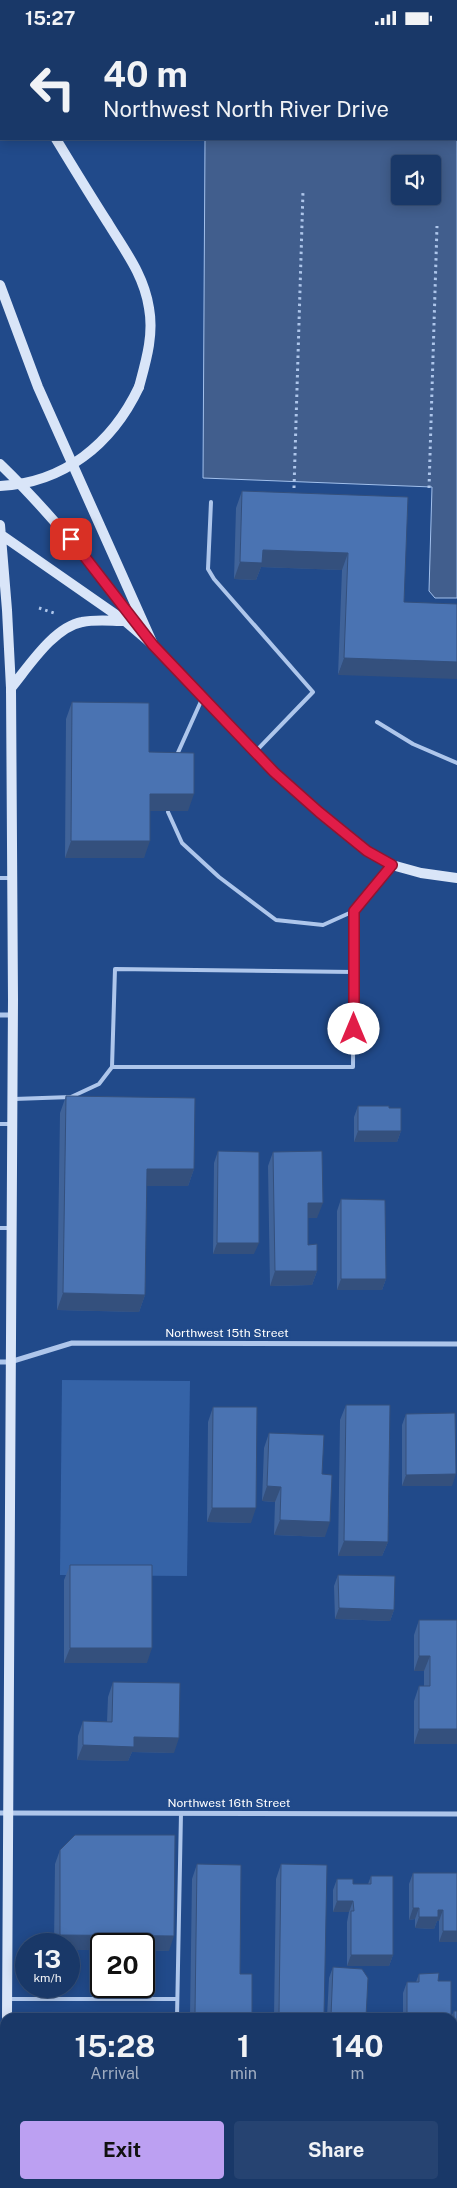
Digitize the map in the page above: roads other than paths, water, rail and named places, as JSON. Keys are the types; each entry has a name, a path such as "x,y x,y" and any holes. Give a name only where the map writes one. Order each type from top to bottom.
{"main road":[{"path":"0,485 17,485 47,477 93,451 115,427 139,387 149,349 150,310 144,285 132,261 57,140"},
{"path":"0,285 38,387 153,645"},
{"path":"0,464 41,505 81,550 153,645"},
{"path":"0,531 125,621 153,645 274,772 367,851 392,865 421,873 457,878"},
{"path":"0,531 5,645 11,688 13,1015 11,1228 5,1362 7,2013"},
{"path":"11,688 56,634 67,626 82,622 125,621"}],"street":[{"path":"0,1015 13,1015"},
{"name":"Northwest 15th Street","path":"5,1362 72,1343 457,1343"},
{"name":"Northwest 16th Street","path":"5,1813 457,1813"}],"lane":[{"path":"211,503 208,569 214,579 313,692 255,752"},
{"path":"173,762 203,697"},
{"path":"377,722 413,744 457,763"},
{"path":"168,812 182,843 219,877 276,920 323,925 354,911 392,865"},
{"path":"0,878 12,878"},
{"path":"112,1067 353,1067 354,911"},
{"path":"12,1099 71,1097 99,1084 112,1067 115,969 354,972"},
{"path":"0,1124 12,1124"},
{"path":"0,1228 11,1228"},
{"path":"177,2013 181,1813"},
{"path":"7,1999 177,1999"}]}
